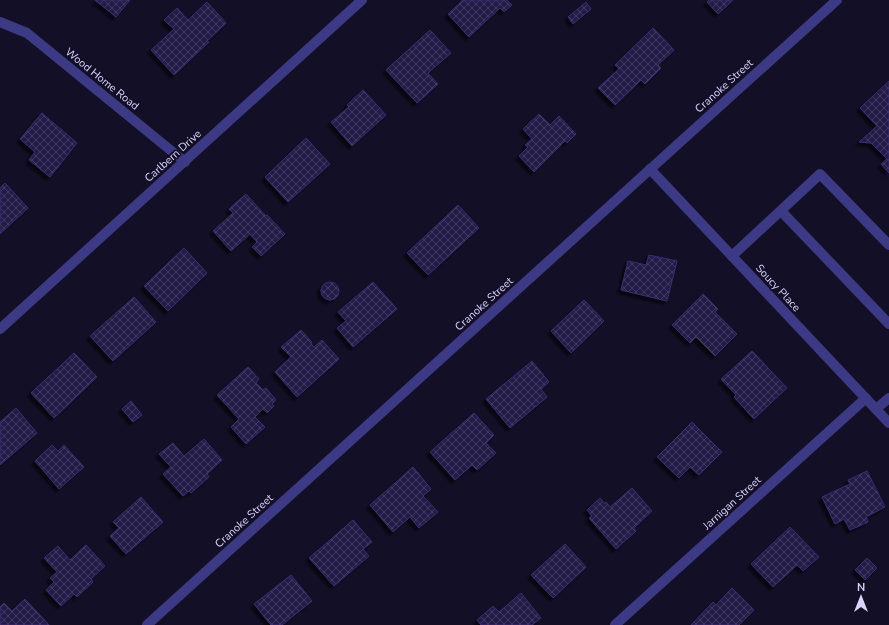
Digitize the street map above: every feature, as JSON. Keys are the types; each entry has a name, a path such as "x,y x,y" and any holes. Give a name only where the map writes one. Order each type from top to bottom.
{"street":[{"name":"Carlbern Drive","path":"0,329 362,0"},
{"name":"Cranoke Street","path":"147,625 837,0"},
{"name":"Wood Home Road","path":"0,22 27,33 185,162"},
{"name":"Soucy Place","path":"650,169 889,423"},
{"path":"732,256 820,174 889,245"},
{"path":"781,210 889,324"},
{"name":"Jarnigan Street","path":"615,625 866,398"},
{"path":"876,409 889,398"}],"building":[{"path":"95,0 130,0 116,17"},
{"path":"463,0 507,0 512,5 504,12 500,8 469,37 448,14"},
{"path":"709,0 733,0 718,14 707,2"},
{"path":"207,2 226,23 207,41 209,42 174,75 151,50 174,29 164,20 177,8 188,20"},
{"path":"586,2 591,9 573,24 568,17"},
{"path":"653,28 674,50 658,65 661,68 645,84 641,80 615,105 598,88 619,69 615,65"},
{"path":"430,30 451,53 428,73 438,84 417,103 386,70"},
{"path":"889,81 889,173 881,164 887,159 871,143 859,142 877,126 860,108"},
{"path":"363,90 386,115 352,146 331,122 349,107 347,105"},
{"path":"42,113 77,143 50,177 29,160 35,152 20,139"},
{"path":"539,114 550,125 559,116 576,134 567,143 565,141 534,172 519,156 528,147 525,145 532,139 523,129"},
{"path":"306,138 330,164 288,202 265,177"},
{"path":"5,183 28,208 0,234 0,188"},
{"path":"246,194 285,234 261,256 252,247 257,242 250,234 231,251 213,231 233,213 229,209"},
{"path":"458,205 479,228 428,275 407,253"},
{"path":"184,248 207,273 168,311 144,286"},
{"path":"649,255 677,261 667,301 621,290 628,261 646,265"},
{"path":"330,282 336,285 339,291 336,297 330,300 324,297 321,291 324,285"},
{"path":"373,282 397,309 353,347 337,328 346,321 338,312"},
{"path":"703,294 718,309 715,312 737,334 715,356 696,337 690,343 672,325"},
{"path":"134,297 156,322 113,361 90,336"},
{"path":"584,300 604,321 571,353 551,331"},
{"path":"301,330 312,342 311,344 314,347 322,340 339,359 297,397 275,372 291,357 281,347"},
{"path":"752,351 787,388 754,419 734,397 736,395 721,379"},
{"path":"74,353 97,377 54,418 31,393"},
{"path":"532,361 549,382 541,389 547,397 510,428 486,399"},
{"path":"248,367 259,379 256,383 263,390 266,388 276,400 272,404 274,406 267,413 263,409 255,417 265,427 246,444 231,427 239,419 217,395"},
{"path":"131,401 142,415 133,422 122,409"},
{"path":"16,408 37,433 0,465 0,422"},
{"path":"474,413 494,435 486,443 496,453 477,470 472,465 455,480 430,452"},
{"path":"692,422 722,452 699,475 690,467 679,478 657,457"},
{"path":"204,439 222,460 207,474 209,477 191,493 189,491 183,496 163,474 171,467 159,454 173,443 184,456"},
{"path":"52,445 58,451 64,445 84,467 59,489 35,461"},
{"path":"413,467 431,489 423,496 438,512 419,528 410,517 393,532 370,505"},
{"path":"867,471 885,507 866,517 868,522 850,530 844,519 835,524 822,497 850,484 848,480"},
{"path":"632,488 652,511 634,528 636,531 616,549 589,518 592,516 587,510 600,498 610,507"},
{"path":"141,497 163,522 126,554 110,536 119,528 113,522"},
{"path":"353,520 372,542 363,549 369,556 334,586 309,558"},
{"path":"790,527 819,557 803,571 797,565 773,587 751,564"},
{"path":"565,544 586,567 553,598 531,575"},
{"path":"86,545 105,566 91,579 93,582 77,597 74,594 61,606 46,590 54,582 50,578 57,572 44,558 58,546 70,560"},
{"path":"867,558 877,568 865,580 855,570"},
{"path":"291,575 312,601 282,625 271,625 254,604"},
{"path":"732,588 754,610 739,625 691,625 713,602 716,605"},
{"path":"521,593 541,618 532,625 481,625 477,620 493,606 499,612"},
{"path":"25,599 49,625 0,625 0,607 4,603 12,611"}]}
